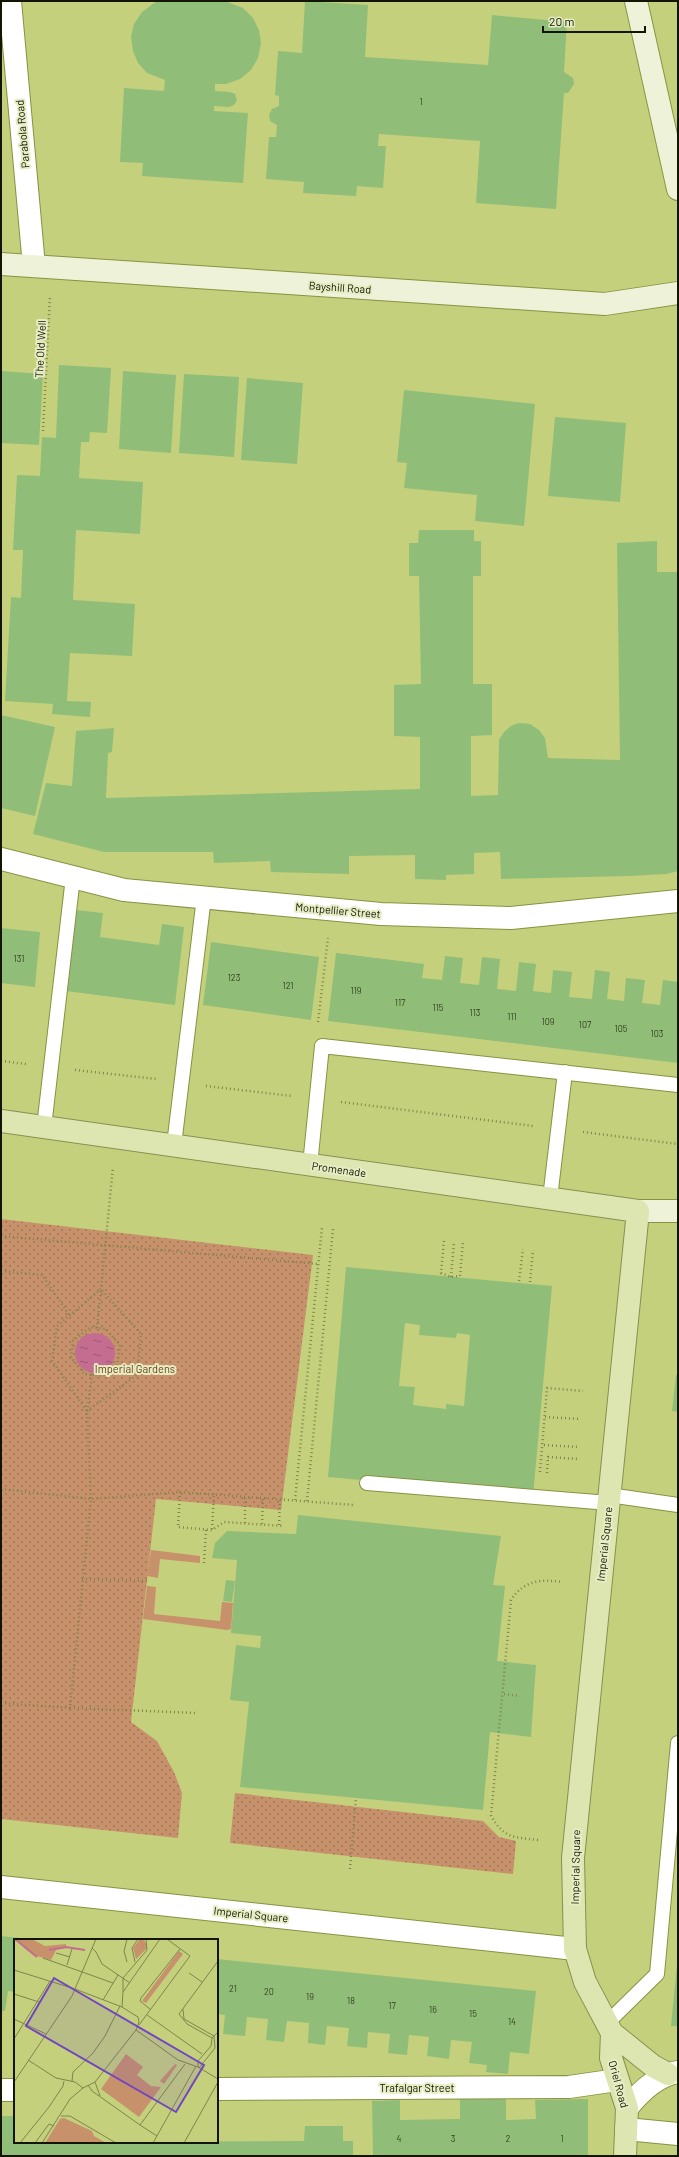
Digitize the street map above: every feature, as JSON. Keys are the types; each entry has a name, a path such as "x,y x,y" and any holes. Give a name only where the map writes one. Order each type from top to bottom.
{"main road":[{"name":"Promenade","path":"1,1121 638,1211"},
{"name":"Imperial Square","path":"575,1949 573,1858 638,1211"},
{"name":"Oriel Road","path":"575,1949 585,1982 609,2029 611,2058 627,2118 625,2156"},
{"path":"609,2029 653,2066 673,2073"}],"street":[{"name":"Parabola Road","path":"10,1 43,267"},
{"path":"636,1 678,189"},
{"name":"Bayshill Road","path":"1,264 605,304 678,294"},
{"name":"Montpellier Street","path":"1,859 124,890 381,914 511,918 678,901"},
{"path":"638,1211 678,1211"},
{"name":"Promenade","path":"638,1211 678,1215"},
{"name":"Imperial Square","path":"1,1887 575,1949"},
{"path":"673,2073 649,2086 627,2118 678,2134"},
{"name":"Trafalgar Street","path":"218,2088 568,2087 617,2080"},
{"path":"1,2090 14,2090"}],"lane":[{"path":"44,1127 72,877"},
{"path":"174,1145 204,898"},
{"path":"310,1165 322,1046 565,1072 678,1086"},
{"path":"550,1198 565,1072"},
{"path":"367,1484 609,1499 678,1505"},
{"path":"609,2029 657,1974 678,1743"}],"path":[{"name":"The Old Well","path":"43,267 44,431"},
{"path":"317,1030 332,909"},
{"path":"97,1328 116,1137"},
{"path":"295,1500 322,1227"},
{"path":"307,1501 333,1229"},
{"path":"1,1236 318,1264"},
{"path":"444,1241 441,1273 451,1277 460,1276 463,1242"},
{"path":"451,1277 454,1242"},
{"path":"519,1281 523,1249"},
{"path":"530,1282 533,1250"},
{"path":"1,1271 42,1275 70,1316"},
{"path":"87,1411 52,1361 57,1326 101,1289"},
{"path":"87,1411 137,1375 141,1334 101,1289"},
{"path":"90,1328 106,1329 120,1345 117,1365 102,1376 92,1375 84,1374 71,1357 72,1341 90,1328"},
{"path":"70,1708 91,1499 87,1411 92,1375"},
{"path":"540,1476 548,1388 583,1391"},
{"path":"545,1417 581,1419"},
{"path":"544,1445 579,1447"},
{"path":"546,1478 548,1457 578,1459"},
{"path":"1,1490 91,1499 180,1492 362,1505"},
{"path":"180,1492 178,1527 212,1530 224,1522 284,1526"},
{"path":"212,1530 214,1494"},
{"path":"245,1496 245,1523"},
{"path":"262,1498 262,1524"},
{"path":"279,1525 280,1499"},
{"path":"204,1563 206,1529"},
{"path":"82,1579 147,1581"},
{"path":"538,1840 506,1835 491,1816 504,1694 511,1600 518,1590 532,1582 548,1580 563,1582"},
{"path":"504,1694 520,1696"},
{"path":"1,1703 70,1708 197,1713"},
{"path":"350,1869 356,1798"}],"green space":[{"name":"Imperial Gardens","path":"1,1219 313,1255 281,1510 156,1499 131,1722 157,1741 174,1772 182,1793 178,1838 1,1819"},
{"path":"151,1550 200,1556 200,1563 160,1559 158,1578 147,1576"},
{"path":"147,1586 156,1587 154,1614 220,1621 222,1602 233,1603 231,1629 227,1630 143,1619"},
{"path":"235,1793 483,1821 499,1837 516,1841 513,1874 230,1843"}],"water":[{"path":"99,1333 106,1336 112,1342 115,1353 114,1361 106,1370 99,1373 91,1373 84,1370 76,1361 75,1349 78,1342 87,1334"}],"building":[{"path":"157,1 225,1 243,8 253,18 259,30 261,43 258,58 251,70 240,79 226,84 215,84 215,91 230,92 235,94 237,100 234,105 229,107 214,106 214,111 248,113 243,183 142,176 143,163 120,162 124,88 164,91 165,80 147,73 138,63 133,51 131,37 134,24 142,12"},
{"path":"305,1 368,5 365,57 488,65 492,15 567,22 564,72 573,78 574,84 568,93 564,93 556,209 476,203 480,141 379,134 378,146 386,146 383,188 357,186 356,196 303,193 304,182 266,179 269,137 276,137 277,125 270,121 269,115 272,109 279,106 279,96 275,95 278,51 302,53"},
{"path":"59,365 111,368 107,433 90,432 89,442 81,442 79,478 143,482 140,534 76,530 73,600 135,604 132,656 70,653 67,701 91,702 90,717 52,714 53,704 5,701 11,597 21,598 23,550 13,550 17,475 40,476 42,437 56,438"},
{"path":"1,371 43,374 39,445 1,443"},
{"path":"123,371 176,375 171,453 119,449"},
{"path":"184,374 239,377 234,457 179,453"},
{"path":"247,378 303,383 297,464 241,460"},
{"path":"404,390 535,404 524,526 475,521 477,495 404,488 407,463 397,462"},
{"path":"555,417 626,423 620,502 548,496"},
{"path":"419,530 474,530 474,541 481,541 481,576 473,576 473,684 492,684 492,735 471,736 471,796 498,795 499,740 504,732 511,726 519,723 530,724 539,730 545,738 548,758 620,760 617,543 657,541 657,572 678,572 678,871 666,874 629,876 501,879 500,852 474,853 474,874 446,875 446,880 415,879 415,855 349,856 349,874 271,872 270,861 214,863 213,852 104,852 33,834 46,783 72,786 76,731 114,728 112,752 108,753 106,798 420,789 420,737 394,736 394,685 421,684 419,576 409,576 409,543 418,543"},
{"path":"1,715 55,727 35,816 1,808"},
{"path":"76,910 103,913 100,937 159,945 162,924 184,927 175,1005 66,991"},
{"path":"1,928 40,932 35,987 1,983"},
{"path":"211,942 319,957 311,1020 203,1005"},
{"path":"336,953 424,964 422,978 442,980 445,956 463,958 460,983 479,985 482,957 500,959 497,989 516,991 519,962 536,964 533,991 551,993 553,970 572,972 569,997 592,999 595,970 610,972 607,999 624,1001 626,978 645,980 642,1003 660,1005 663,980 678,982 678,1063 328,1021"},
{"path":"346,1267 552,1286 533,1496 328,1477","holes":["405,1323 420,1325 419,1335 456,1338 457,1333 470,1335 464,1406 446,1404 446,1409 413,1405 415,1387 399,1386"]},
{"path":"676,1375 678,1375 678,1412 672,1411"},
{"path":"298,1515 501,1536 493,1585 505,1586 497,1661 536,1665 531,1737 490,1732 483,1810 240,1787 249,1702 230,1700 236,1645 260,1648 261,1636 231,1633 237,1560 212,1558 215,1543 227,1531 296,1534"},
{"path":"226,1580 235,1581 232,1602 223,1601"},
{"path":"1,1936 31,1939 14,1939 14,1992 8,1991 5,2011 1,2011"},
{"path":"218,1959 536,1991 529,2054 510,2052 508,2074 486,2072 487,2065 469,2063 472,2042 451,2040 449,2059 427,2056 429,2037 409,2035 407,2055 388,2053 390,2034 368,2032 367,2048 347,2046 349,2028 327,2026 325,2045 308,2043 309,2023 287,2021 284,2042 266,2040 268,2019 247,2017 245,2036 223,2034 225,2015 218,2014"},
{"path":"677,1964 678,2026 671,2026"},
{"path":"460,2099 506,2099 506,2120 536,2119 535,2100 588,2099 588,2156 373,2156 372,2101 400,2100 400,2120 460,2119"},
{"path":"1,2116 14,2116 14,2143 218,2143 218,2141 304,2141 305,2126 343,2126 343,2141 353,2141 353,2156 1,2156"}]}
